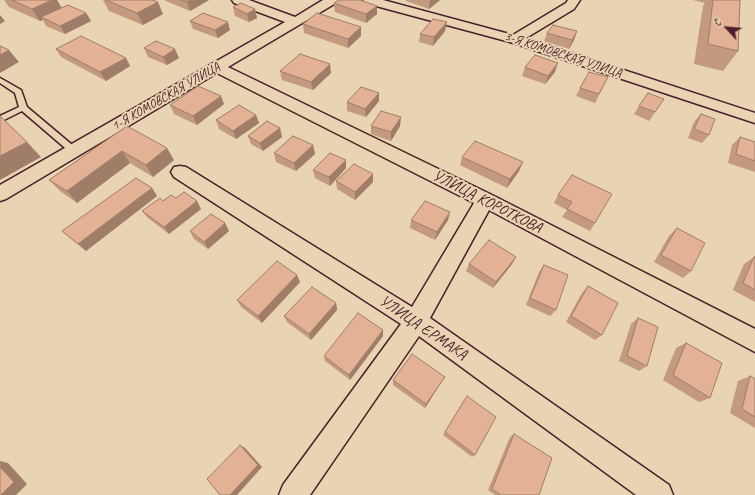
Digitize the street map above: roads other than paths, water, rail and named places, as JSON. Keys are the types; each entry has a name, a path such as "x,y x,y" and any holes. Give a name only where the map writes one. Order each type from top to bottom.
{"street":[{"path":"238,0 295,21"},
{"name":"1-Я КОМОВСКАЯ УЛИЦА","path":"0,194 332,0"},
{"name":"3-Я КОМОВСКАЯ УЛИЦА","path":"369,0 515,39 755,118"},
{"path":"515,39 570,6 574,0"},
{"name":"УЛИЦА КОРОТКОВА","path":"216,67 485,200 755,341"},
{"name":"УЛИЦА ЕРМАКА","path":"180,172 416,321 659,495"},
{"path":"293,495 416,321 485,200"}],"lane":[{"path":"0,80 18,92 23,108 74,151"},
{"path":"0,119 23,108"}]}
